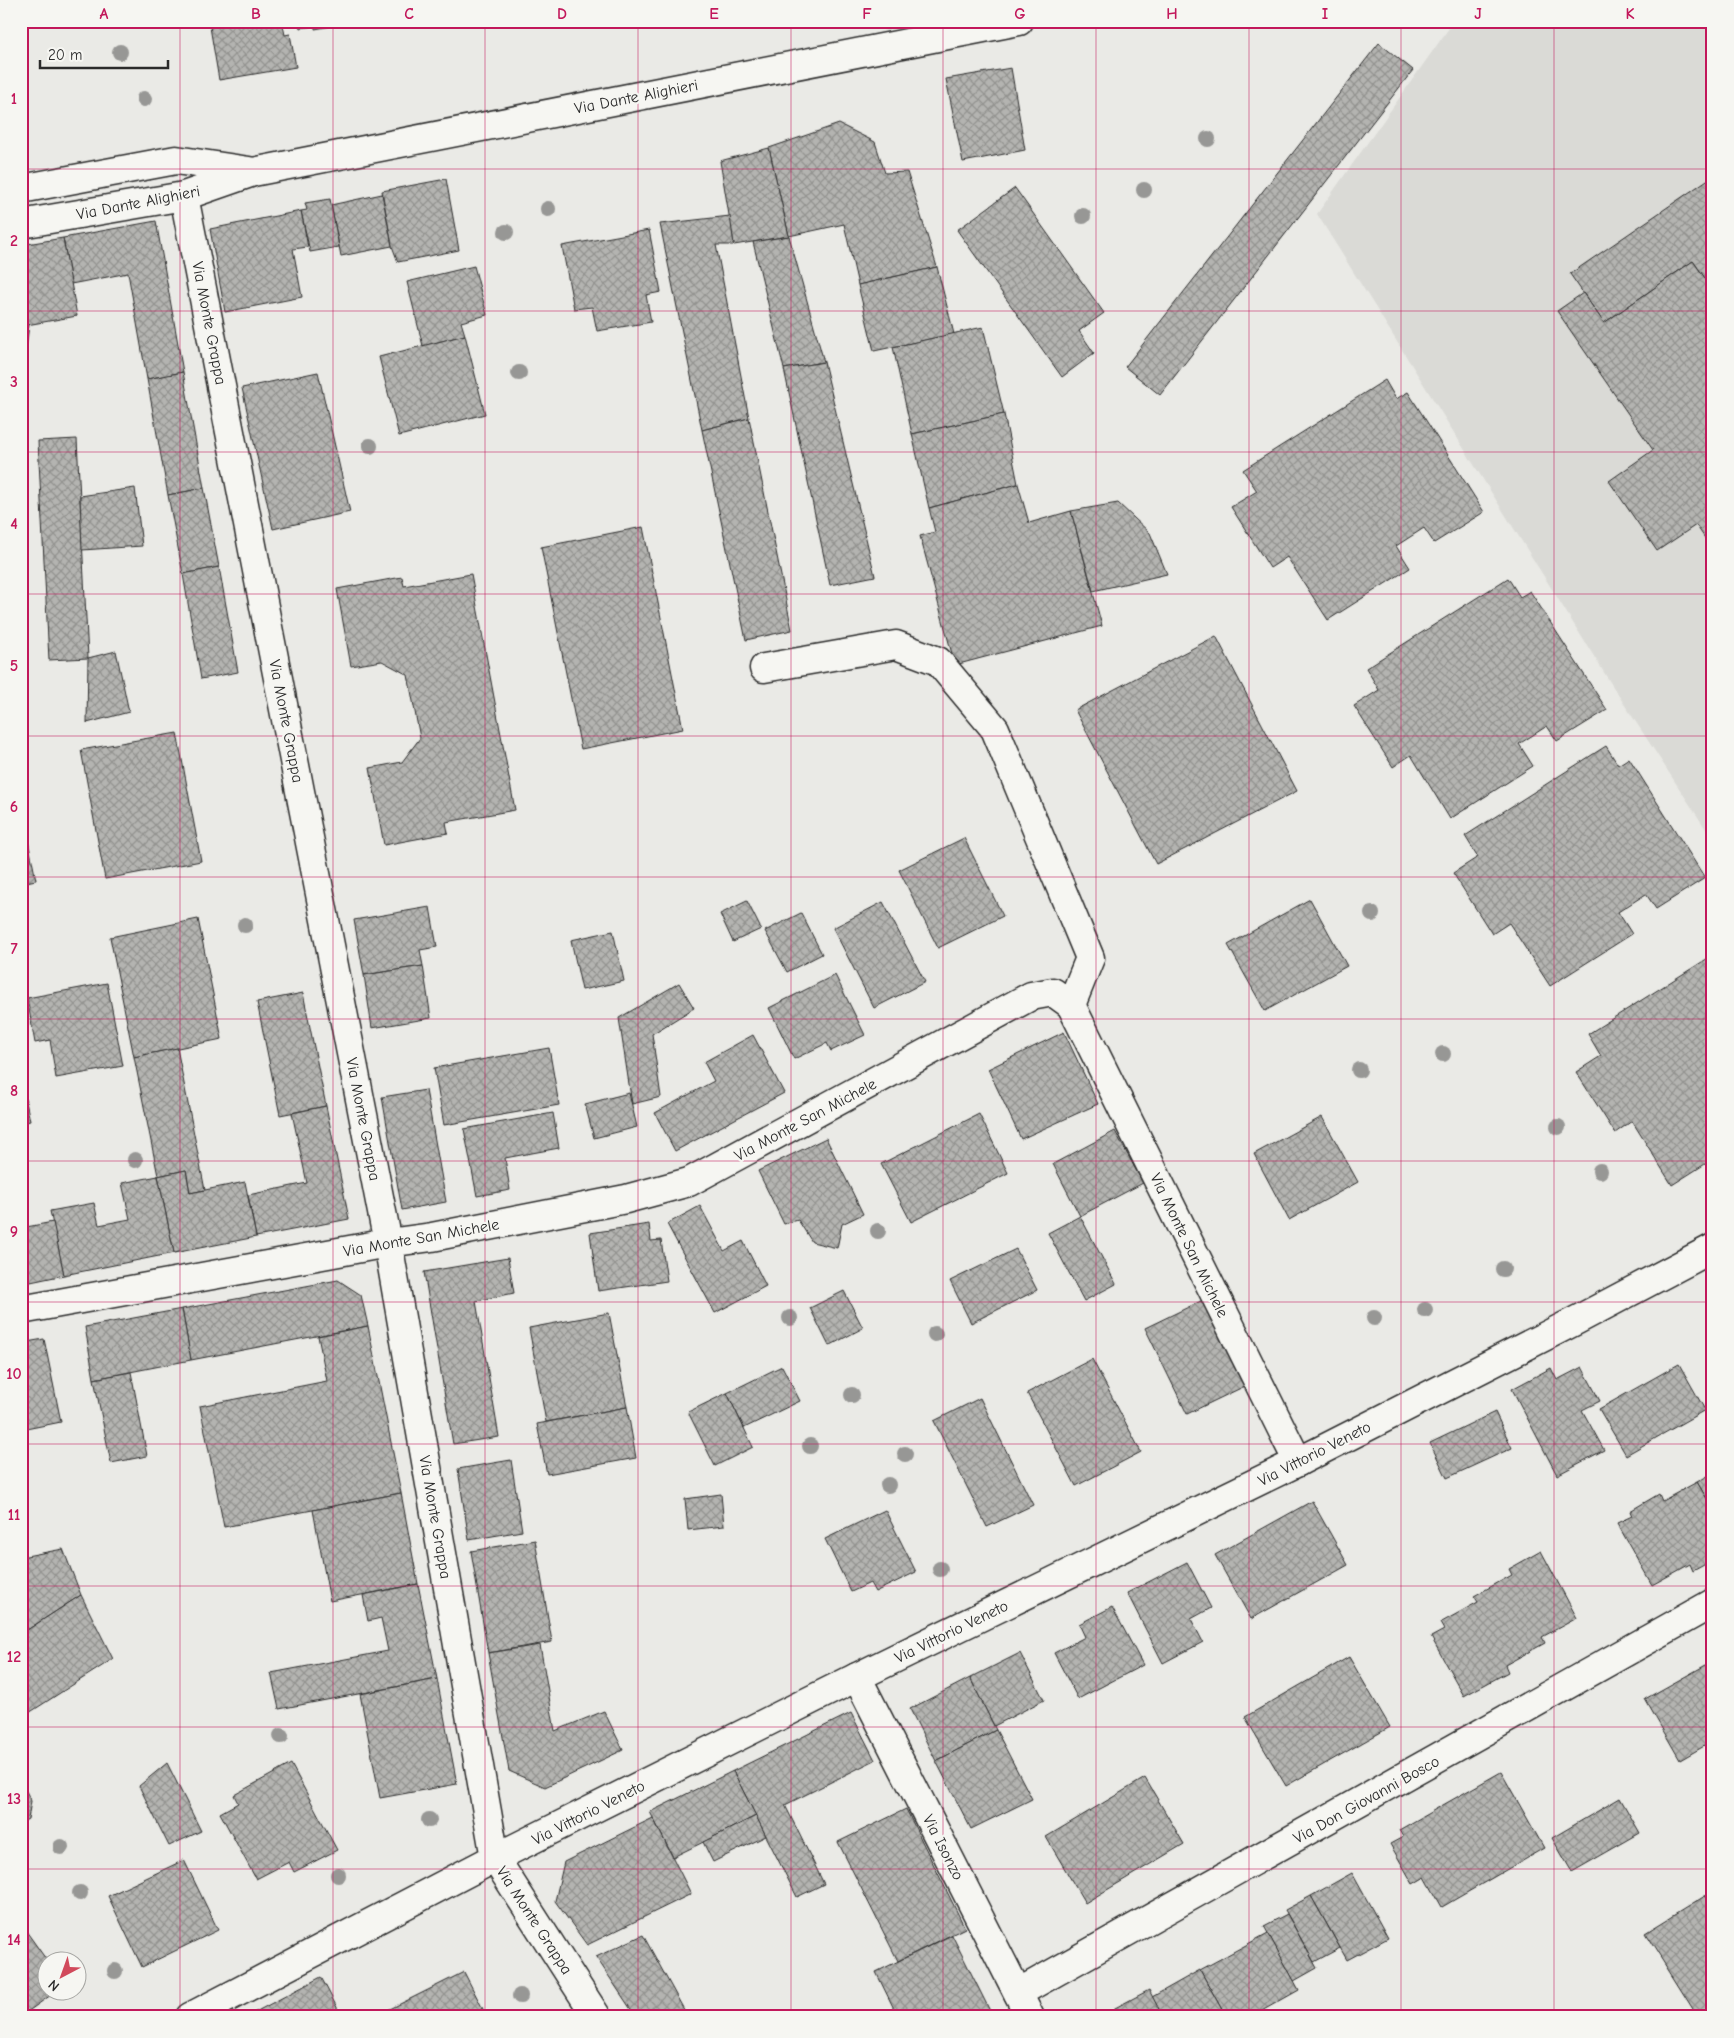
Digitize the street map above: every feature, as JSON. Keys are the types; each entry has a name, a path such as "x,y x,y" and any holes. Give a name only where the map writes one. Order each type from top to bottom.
{"street":[{"name":"Via Dante Alighieri","path":"21,224 184,196 253,172 1018,21"},
{"name":"Via Dante Alighieri","path":"21,189 176,160 253,172"},
{"name":"Via Monte Grappa","path":"184,196 388,1243 496,1858 597,2017"},
{"path":"764,668 896,645 938,661 995,729 1090,958 1071,1005"},
{"name":"Via Monte San Michele","path":"21,1310 388,1243 432,1237 626,1199 689,1182 1031,996 1053,992 1071,1005 1298,1462"},
{"name":"Via Vittorio Veneto","path":"190,2017 496,1858 858,1677 1298,1462 1577,1320 1713,1248"},
{"name":"Via Don Giovanni Bosco","path":"1024,2005 1713,1603"},
{"name":"Via Isonzo","path":"858,1677 1024,2005"}],"shaded area":[{"path":"1454,21 1713,21 1713,840 1615,690 1317,214"}],"building":[{"path":"209,21 282,21 285,35 290,34 296,67 219,80"},
{"path":"298,21 355,22 315,29 315,26 300,28"},
{"path":"1379,43 1413,70 1160,395 1125,367"},
{"path":"1011,68 1025,150 963,162 946,79"},
{"path":"839,124 875,142 885,173 907,172 937,267 858,285 844,224 789,236 769,148"},
{"path":"769,148 789,236 734,245 720,161"},
{"path":"1713,176 1713,278 1707,281 1693,261 1604,323 1570,274"},
{"path":"446,179 459,250 398,262 392,246 382,191"},
{"path":"1015,188 1104,313 1079,331 1094,353 1062,377 957,230"},
{"path":"382,194 392,246 341,256 331,205"},
{"path":"330,199 339,247 310,252 301,211 307,210 305,203"},
{"path":"301,211 308,247 293,249 302,297 225,312 210,229"},
{"path":"730,216 734,245 716,245 749,418 702,430 660,224"},
{"path":"156,221 183,372 147,379 128,273 71,284 63,238"},
{"path":"649,230 661,292 646,295 651,322 597,331 592,307 574,309 562,246"},
{"path":"789,236 824,362 784,369 753,242"},
{"path":"63,238 77,316 21,326 21,245"},
{"path":"1693,261 1707,281 1713,278 1713,550 1696,525 1657,551 1609,481 1653,450 1557,311 1583,293 1604,323"},
{"path":"474,266 487,315 461,322 465,335 423,346 407,282"},
{"path":"937,267 954,334 874,351 858,285"},
{"path":"29,325 21,389 21,326"},
{"path":"983,327 1004,414 912,434 893,347"},
{"path":"465,335 485,414 399,436 379,357"},
{"path":"824,362 875,576 830,585 784,369"},
{"path":"183,372 204,488 168,495 147,379"},
{"path":"318,372 350,512 273,529 242,388"},
{"path":"1385,380 1396,399 1408,392 1484,512 1434,543 1424,528 1396,546 1410,568 1328,620 1287,557 1270,568 1231,507 1257,491 1243,470"},
{"path":"1004,414 1018,484 929,508 912,434"},
{"path":"749,418 792,630 746,640 702,430"},
{"path":"77,439 88,658 49,660 38,441"},
{"path":"1018,484 1029,523 1071,511 1102,626 955,665 920,536 935,532 929,508"},
{"path":"135,488 142,546 82,550 80,496"},
{"path":"204,488 219,567 183,574 168,495"},
{"path":"1118,503 1150,533 1167,574 1093,591 1071,511"},
{"path":"643,527 683,729 581,749 541,547"},
{"path":"219,567 238,672 201,679 183,574"},
{"path":"471,574 515,810 446,822 448,833 384,845 370,768 402,762 420,738 408,675 382,661 351,666 337,589 402,577 404,586"},
{"path":"1508,578 1520,597 1530,591 1607,710 1557,741 1547,726 1519,744 1533,766 1450,819 1411,755 1393,767 1354,706 1379,690 1366,668"},
{"path":"1216,636 1297,791 1156,864 1075,710"},
{"path":"116,651 129,712 87,723 88,658"},
{"path":"177,733 201,861 105,879 81,750"},
{"path":"1606,746 1618,765 1629,758 1705,878 1656,909 1646,894 1618,912 1632,934 1550,986 1509,923 1492,934 1453,873 1478,857 1465,836"},
{"path":"21,806 36,880 21,883"},
{"path":"964,838 1003,916 938,948 899,870"},
{"path":"1310,899 1347,966 1265,1011 1228,945"},
{"path":"747,901 761,929 733,942 720,914"},
{"path":"883,902 925,982 874,1008 833,928"},
{"path":"430,907 437,947 420,950 423,966 364,975 354,920"},
{"path":"801,913 822,954 787,972 765,931"},
{"path":"198,919 222,1039 134,1057 110,937"},
{"path":"613,931 624,981 582,990 571,940"},
{"path":"1713,955 1713,1159 1672,1185 1632,1121 1615,1133 1576,1072 1601,1056 1588,1034"},
{"path":"423,966 431,1018 372,1028 364,975"},
{"path":"835,975 865,1035 831,1051 827,1043 794,1059 769,1008"},
{"path":"107,983 123,1066 56,1078 50,1040 35,1043 27,998"},
{"path":"679,983 694,1008 652,1034 661,1097 632,1104 619,1018"},
{"path":"303,993 326,1106 280,1115 257,1002"},
{"path":"1064,1032 1098,1104 1021,1139 988,1069"},
{"path":"753,1035 784,1093 675,1151 655,1113 714,1081 704,1062"},
{"path":"177,1048 205,1190 190,1193 186,1170 158,1176 134,1057"},
{"path":"549,1048 559,1105 444,1125 434,1068"},
{"path":"21,1077 30,1121 21,1123"},
{"path":"426,1090 446,1202 402,1210 382,1097"},
{"path":"629,1093 637,1127 594,1138 585,1104"},
{"path":"326,1106 349,1219 256,1237 248,1195 307,1183 292,1113"},
{"path":"553,1113 559,1148 505,1158 510,1190 477,1196 464,1129"},
{"path":"979,1114 1008,1173 911,1222 881,1164"},
{"path":"1322,1117 1358,1182 1289,1220 1254,1154"},
{"path":"1115,1131 1143,1183 1080,1216 1053,1164"},
{"path":"826,1138 863,1214 842,1224 837,1248 812,1242 798,1220 784,1224 758,1171"},
{"path":"186,1170 190,1193 245,1182 256,1237 174,1253 158,1176"},
{"path":"158,1176 174,1253 64,1275 50,1211 94,1203 99,1225 130,1219 122,1183"},
{"path":"700,1206 724,1251 743,1241 766,1286 715,1313 667,1224"},
{"path":"1080,1216 1116,1284 1084,1301 1048,1233"},
{"path":"53,1222 64,1275 21,1284 21,1228"},
{"path":"649,1224 651,1241 661,1240 667,1281 598,1291 590,1233"},
{"path":"1016,1249 1037,1290 971,1323 950,1281"},
{"path":"508,1258 514,1293 476,1301 499,1437 453,1444 424,1272"},
{"path":"338,1280 361,1295 368,1326 191,1360 182,1309"},
{"path":"844,1291 863,1328 829,1346 810,1308"},
{"path":"1203,1300 1245,1386 1187,1414 1145,1328"},
{"path":"182,1309 191,1360 94,1379 85,1327"},
{"path":"609,1313 627,1407 546,1422 529,1328"},
{"path":"368,1326 401,1493 224,1527 200,1406 327,1381 318,1336"},
{"path":"44,1339 61,1422 21,1430 21,1343"},
{"path":"1092,1359 1141,1452 1076,1486 1027,1393"},
{"path":"1679,1364 1705,1410 1626,1455 1599,1409"},
{"path":"782,1366 800,1401 744,1428 727,1393"},
{"path":"1582,1367 1600,1401 1582,1410 1604,1450 1557,1475 1512,1389 1551,1368 1557,1380"},
{"path":"131,1372 147,1456 111,1463 94,1379"},
{"path":"727,1393 753,1447 715,1466 688,1412"},
{"path":"980,1398 1033,1505 987,1527 934,1421"},
{"path":"627,1407 636,1458 547,1474 537,1424"},
{"path":"1495,1412 1512,1448 1447,1478 1430,1443"},
{"path":"511,1460 522,1531 469,1540 458,1469"},
{"path":"1713,1473 1713,1509 1697,1482"},
{"path":"1697,1482 1713,1509 1713,1560 1693,1571 1690,1564 1652,1585 1617,1523 1632,1516 1630,1511 1659,1494 1662,1501"},
{"path":"401,1493 418,1584 330,1601 313,1510"},
{"path":"721,1494 724,1526 688,1530 685,1499"},
{"path":"1312,1501 1348,1565 1251,1619 1215,1555"},
{"path":"885,1510 916,1572 875,1592 870,1583 851,1592 825,1539"},
{"path":"535,1540 552,1642 488,1653 471,1551"},
{"path":"63,1549 81,1595 21,1634 21,1557"},
{"path":"1541,1551 1577,1618 1542,1637 1545,1643 1505,1665 1508,1672 1464,1696 1431,1637 1444,1630 1440,1623 1478,1602 1474,1596 1512,1575 1509,1569"},
{"path":"1187,1562 1211,1608 1191,1619 1203,1642 1163,1663 1127,1593"},
{"path":"418,1584 437,1679 279,1709 271,1673 388,1651 381,1618 368,1621 363,1595"},
{"path":"81,1595 113,1659 21,1718 21,1634"},
{"path":"1112,1607 1143,1665 1078,1699 1054,1653 1085,1637 1079,1624"},
{"path":"540,1645 555,1731 604,1711 623,1750 545,1787 509,1771 488,1653"},
{"path":"1020,1653 1044,1700 994,1726 970,1678"},
{"path":"1349,1657 1390,1727 1286,1786 1245,1717"},
{"path":"1713,1661 1713,1741 1680,1760 1645,1699"},
{"path":"970,1678 996,1730 936,1761 910,1709"},
{"path":"437,1679 457,1784 380,1798 360,1694"},
{"path":"851,1713 875,1760 785,1805 824,1884 797,1897 733,1771"},
{"path":"996,1730 1032,1799 971,1829 936,1761"},
{"path":"167,1763 201,1831 169,1846 139,1786"},
{"path":"291,1764 337,1850 294,1872 289,1862 256,1879 220,1813 238,1803 234,1795"},
{"path":"733,1771 756,1816 673,1857 650,1812"},
{"path":"1501,1772 1544,1848 1442,1907 1425,1877 1413,1884 1390,1844 1403,1837 1399,1830"},
{"path":"1145,1778 1184,1844 1085,1903 1046,1837"},
{"path":"21,1789 26,1791 31,1801 28,1819 21,1823"},
{"path":"1620,1798 1640,1833 1572,1872 1552,1838"},
{"path":"906,1809 965,1928 898,1961 838,1842"},
{"path":"756,1816 766,1836 713,1862 703,1842"},
{"path":"653,1818 691,1894 587,1945 555,1901 564,1862"},
{"path":"184,1860 218,1930 142,1967 108,1896"},
{"path":"1352,1873 1388,1938 1347,1960 1311,1896"},
{"path":"1713,1891 1713,2016 1698,2017 1645,1933"},
{"path":"1311,1896 1340,1948 1314,1962 1285,1910"},
{"path":"1287,1914 1317,1968 1294,1981 1264,1926"},
{"path":"21,1924 39,1950 38,2000 44,2000 23,2015"},
{"path":"1268,1933 1299,1990 1251,2017 1226,2017 1200,1970"},
{"path":"643,1935 688,2017 636,2017 596,1957"},
{"path":"952,1935 993,2017 898,2017 876,1972"},
{"path":"1200,1970 1226,2017 1163,2017 1152,1997"},
{"path":"464,1972 487,2017 387,2017 384,2012"},
{"path":"321,1977 342,2017 246,2017"},
{"path":"1149,1990 1163,2017 1119,2017 1115,2008"}]}
